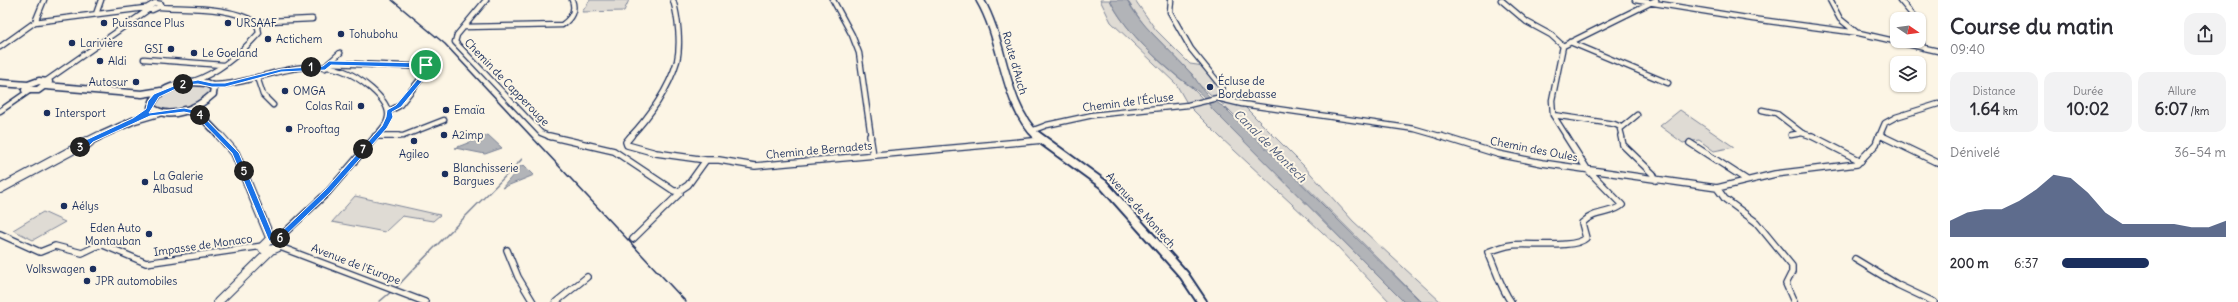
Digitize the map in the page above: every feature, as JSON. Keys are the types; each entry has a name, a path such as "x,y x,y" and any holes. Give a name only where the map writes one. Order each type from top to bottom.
{"main road":[{"name":"Route d'Auch","path":"980,0 989,15 1017,109 1023,121 1032,131"},
{"name":"Avenue de Montech","path":"1032,131 1090,172 1103,184 1184,276 1202,302"}],"street":[{"path":"35,22 44,0"},
{"path":"96,14 101,0"},
{"name":"Chemin de Capperouge","path":"486,0 455,38 456,43 543,134 614,151 674,191 679,191"},
{"path":"464,27 562,25 568,20 574,11 572,0"},
{"name":"Chemin de Bernadets","path":"672,0 678,18 677,60 670,77 645,121 626,142 627,145 670,157 706,160 722,159 737,164 755,166 1043,140"},
{"path":"833,0 852,35 859,53 873,155"},
{"path":"1171,0 1170,12 1191,49 1220,86 1223,98"},
{"path":"1501,0 1519,16 1550,34 1563,46"},
{"path":"1635,0 1654,1 1761,21 1859,33 1890,40"},
{"path":"1830,0 1839,19 1846,27 1859,33"},
{"path":"1900,0 1910,12"},
{"path":"1563,46 1654,1"},
{"path":"46,84 146,9 157,3 161,4 160,7 235,12 252,17 258,24 259,29 256,37 212,74 164,91 142,94"},
{"path":"0,47 35,22 146,9"},
{"path":"258,24 312,19"},
{"path":"1570,42 1668,83"},
{"path":"1511,302 1502,290 1498,273 1488,252 1497,247 1516,245 1543,246 1583,241 1586,238 1586,234 1582,223 1587,216 1619,208 1622,205 1588,169 1553,115 1552,100 1560,68 1563,46"},
{"path":"1923,48 1938,51"},
{"path":"325,68 340,53"},
{"path":"144,59 223,65"},
{"path":"329,63 430,67 398,106 389,111"},
{"path":"199,114 198,109 201,104 213,94 231,84 257,76 295,68 325,68 350,74 382,99 389,111 387,122 328,192 277,242 266,249 218,302"},
{"path":"209,84 212,74"},
{"path":"257,76 263,95 273,105"},
{"path":"192,82 231,84"},
{"path":"0,83 29,88 46,84 142,94 154,98"},
{"path":"209,84 214,88 213,94"},
{"path":"0,111 29,88"},
{"path":"135,120 151,107 154,98 164,91"},
{"name":"Chemin des Oules","path":"1204,102 1223,98 1242,104 1396,126 1520,159 1717,188 1731,186 1747,180 1775,174 1843,167 1861,161"},
{"name":"Chemin de l'Écluse","path":"1032,131 1047,125 1093,115 1204,102"},
{"path":"0,188 78,147 87,145 89,141 135,120 160,112 184,110 201,104"},
{"path":"1762,110 1776,113 1802,133 1813,136 1861,161 1876,144 1885,123 1896,116 1938,104"},
{"path":"151,107 160,112"},
{"path":"184,110 199,114 238,158 277,242"},
{"path":"1553,115 1614,124 1621,128"},
{"path":"1621,128 1637,115"},
{"path":"375,136 394,139 403,137 444,120"},
{"path":"1621,128 1623,145 1653,174 1656,180"},
{"path":"1791,135 1802,133"},
{"path":"1879,135 1938,163"},
{"path":"1690,143 1747,180"},
{"path":"633,239 680,193 679,191 688,185 706,160"},
{"path":"1717,188 1725,198 1756,222 1792,266 1792,272 1786,284 1794,302"},
{"name":"Impasse de Monaco","path":"0,234 40,252 55,246 82,254 101,244 152,263 266,249"},
{"name":"Avenue de l'Europe","path":"277,242 425,302"},
{"path":"507,250 518,277 533,302"},
{"path":"1855,258 1898,285 1934,302"},
{"path":"556,302 587,277"}],"shaded area":[{"path":"590,0 629,0 624,11 582,12"},
{"path":"1100,0 1110,0 1134,36 1169,70 1191,87 1404,302 1390,302 1336,245 1220,137 1188,105 1176,84 1111,22"},
{"path":"1110,0 1127,0 1146,27 1191,73 1206,93 1224,107 1421,302 1404,302 1212,109 1201,94 1182,80 1149,51 1131,32"},
{"path":"1127,0 1135,0 1156,30 1190,64 1204,66 1221,86 1223,99 1242,104 1303,165 1353,221 1441,302 1422,302 1225,106 1199,85 1193,75 1144,25"},
{"path":"185,84 210,86 211,91 201,102 186,108 170,111 156,107 154,103 165,92"},
{"path":"1680,110 1734,147 1714,151 1699,140 1683,143 1660,126"},
{"path":"488,135 502,148 485,154 455,148"},
{"path":"524,165 534,175 502,188 521,166"},
{"path":"355,196 440,215 433,221 402,216 385,232 332,222"},
{"path":"43,212 65,222 33,240 13,230"}],"waterway":[{"path":"395,289 522,159"},
{"path":"379,302 392,291"}],"railway":[{"path":"392,0 445,44 686,302"}],"place":[{"name":"Puissance Plus","path":"104,23"},
{"name":"URSAAF","path":"228,23"},
{"name":"Tohubohu","path":"341,34"},
{"name":"Actichem","path":"268,39"},
{"name":"Larivière","path":"72,43"},
{"name":"GSI","path":"171,49"},
{"name":"Le Goeland","path":"194,53"},
{"name":"Aldi","path":"100,61"},
{"name":"Autosur","path":"136,82"},
{"name":"Écluse de Bordebasse","path":"1210,87"},
{"name":"OMGA","path":"285,91"},
{"name":"Colas Rail","path":"361,106"},
{"name":"Emaïa","path":"446,110"},
{"name":"Intersport","path":"47,113"},
{"name":"Prooftag","path":"289,129"},
{"name":"A2imp","path":"444,135"},
{"name":"Agileo","path":"414,141"},
{"name":"Blanchisserie Bargues","path":"445,174"},
{"name":"La Galerie Albasud","path":"145,182"},
{"name":"Aélys","path":"64,206"},
{"name":"Eden Auto Montauban","path":"149,234"},
{"name":"Volkswagen","path":"93,269"},
{"name":"JPR automobiles","path":"87,281"}],"route":[{"path":"426,65 329,63 325,68 295,68 225,85 212,85 198,82 183,84 164,91 154,98 150,104 151,107 149,110 135,120 89,141 90,143 86,146 77,146 81,142 89,141 102,136 144,116 160,112 172,113 184,110 196,112 223,138 238,158 271,240 279,238 328,192 385,126 389,117 389,111 398,106 430,68 426,65"}],"water label":[{"name":"Canal de Montech","path":"1270,146"}]}
